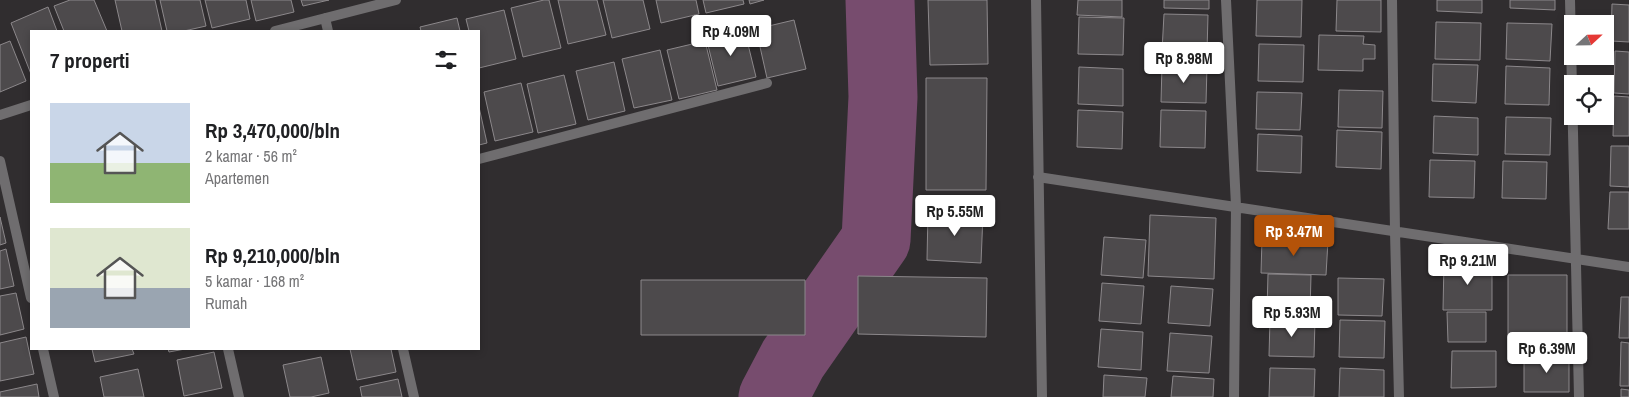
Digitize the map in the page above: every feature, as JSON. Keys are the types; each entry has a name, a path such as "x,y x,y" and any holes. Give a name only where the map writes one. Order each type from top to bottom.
{"street":[{"path":"279,30 396,0"},
{"path":"1036,0 1042,397"},
{"path":"1226,0 1236,206 1234,397"},
{"path":"1392,0 1399,397"},
{"path":"1570,0 1579,397"},
{"path":"325,18 328,30"},
{"path":"480,159 766,83"},
{"path":"0,115 30,105"},
{"path":"0,161 30,294"},
{"path":"1038,177 1629,267"},
{"path":"43,350 54,397"},
{"path":"228,350 239,397"},
{"path":"403,350 414,397"}],"building":[{"path":"70,0 94,0 107,30 64,30 54,6"},
{"path":"115,0 155,0 162,30 122,30"},
{"path":"160,0 200,0 206,26 188,30 167,30"},
{"path":"205,0 246,0 250,19 212,28"},
{"path":"251,0 291,0 294,12 256,21"},
{"path":"301,0 329,0 303,6"},
{"path":"549,0 561,48 523,57 511,8"},
{"path":"558,0 597,0 606,35 568,44"},
{"path":"603,0 643,0 650,29 612,38"},
{"path":"656,0 696,0 699,14 661,23"},
{"path":"703,0 743,0 744,4 706,13"},
{"path":"749,0 764,0 750,4"},
{"path":"928,0 987,0 988,64 930,65"},
{"path":"1078,0 1122,0 1122,17 1077,15"},
{"path":"1164,0 1209,0 1209,9 1164,8"},
{"path":"1257,0 1302,0 1301,37 1256,36"},
{"path":"1337,0 1381,0 1381,32 1336,31"},
{"path":"1437,0 1482,0 1482,13 1437,11"},
{"path":"1510,0 1555,0 1555,10 1510,8"},
{"path":"1612,4 1629,5 1629,42 1614,41 1614,15 1612,15"},
{"path":"48,7 57,30 30,30 30,71 11,23"},
{"path":"504,10 516,59 480,68 480,30 469,30 466,19"},
{"path":"1164,14 1208,15 1207,52 1162,51"},
{"path":"1079,17 1124,18 1123,55 1078,54"},
{"path":"457,18 460,30 421,30 420,27"},
{"path":"794,20 806,69 767,78 756,29"},
{"path":"1436,22 1481,23 1480,60 1435,59"},
{"path":"1507,23 1552,24 1550,61 1506,59"},
{"path":"744,28 756,77 718,86 706,37"},
{"path":"1319,35 1364,36 1363,44 1375,45 1375,59 1363,59 1363,71 1318,70"},
{"path":"10,41 26,81 0,92 0,45"},
{"path":"705,41 717,90 679,99 667,50"},
{"path":"1259,44 1304,45 1303,82 1258,81"},
{"path":"660,50 672,100 634,108 622,59"},
{"path":"1615,51 1629,52 1629,94 1614,93"},
{"path":"614,62 625,111 588,120 576,71"},
{"path":"1433,64 1478,65 1476,103 1432,101"},
{"path":"1162,65 1207,66 1206,103 1161,102"},
{"path":"1506,66 1550,68 1549,105 1505,104"},
{"path":"1079,67 1123,69 1123,106 1078,104"},
{"path":"564,75 576,124 538,133 527,84"},
{"path":"926,78 987,78 986,190 926,190"},
{"path":"521,83 533,132 495,141 484,92"},
{"path":"1339,90 1383,91 1382,128 1338,127"},
{"path":"1257,92 1302,93 1300,130 1256,129"},
{"path":"1614,96 1629,97 1629,136 1613,136"},
{"path":"1078,110 1123,112 1122,149 1077,147"},
{"path":"1161,110 1206,111 1205,148 1160,147"},
{"path":"480,112 487,143 480,145"},
{"path":"1434,116 1478,118 1478,155 1433,153"},
{"path":"1506,117 1551,118 1550,155 1505,154"},
{"path":"1337,130 1382,132 1381,169 1336,167"},
{"path":"1258,134 1302,136 1301,173 1257,171"},
{"path":"1611,146 1629,146 1629,187 1610,186"},
{"path":"1430,160 1475,161 1474,198 1429,197"},
{"path":"1503,161 1547,162 1546,199 1502,198"},
{"path":"1610,192 1629,192 1629,229 1608,229"},
{"path":"928,212 983,214 981,263 927,260"},
{"path":"1150,215 1216,218 1214,279 1148,276"},
{"path":"0,217 6,243 0,245"},
{"path":"1104,237 1146,240 1143,278 1101,275"},
{"path":"1262,239 1328,241 1326,275 1261,273"},
{"path":"6,249 14,286 0,289 0,251"},
{"path":"1492,261 1492,310 1443,310 1444,262"},
{"path":"1268,274 1311,275 1310,312 1267,311"},
{"path":"1508,275 1567,275 1567,350 1508,350"},
{"path":"858,276 987,278 986,337 858,334"},
{"path":"1338,278 1384,279 1382,316 1338,315"},
{"path":"641,280 805,280 805,335 641,335"},
{"path":"1102,283 1144,286 1141,324 1099,321"},
{"path":"1171,286 1213,289 1210,326 1168,323"},
{"path":"16,293 24,329 0,335 0,296"},
{"path":"1621,297 1629,297 1629,338 1619,338"},
{"path":"1447,312 1486,312 1486,342 1448,342"},
{"path":"1270,319 1315,320 1314,357 1269,356"},
{"path":"1340,320 1385,321 1384,358 1339,357"},
{"path":"1101,329 1143,332 1141,370 1098,367"},
{"path":"1170,333 1212,336 1209,373 1167,371"},
{"path":"26,337 34,374 0,381 0,343"},
{"path":"1621,342 1629,343 1629,386 1620,386"},
{"path":"92,350 132,350 134,354 95,362"},
{"path":"350,350 391,350 396,372 357,380"},
{"path":"1452,351 1496,351 1496,387 1451,388"},
{"path":"214,352 222,388 184,396 177,360"},
{"path":"1524,355 1569,355 1569,392 1524,392"},
{"path":"321,357 329,393 311,397 290,397 283,365"},
{"path":"1270,368 1315,369 1314,397 1269,397"},
{"path":"1340,368 1384,370 1384,397 1339,397"},
{"path":"138,369 144,397 104,397 100,377"},
{"path":"1104,375 1147,378 1145,397 1103,397"},
{"path":"1173,376 1214,379 1213,397 1171,397"},
{"path":"398,379 402,397 362,397 360,387"},
{"path":"37,384 39,397 0,397 0,392"},
{"path":"1621,389 1629,390 1629,397 1621,397"}],"waterway":[{"path":"773,397 793,359 876,240 883,97 880,0"}]}
